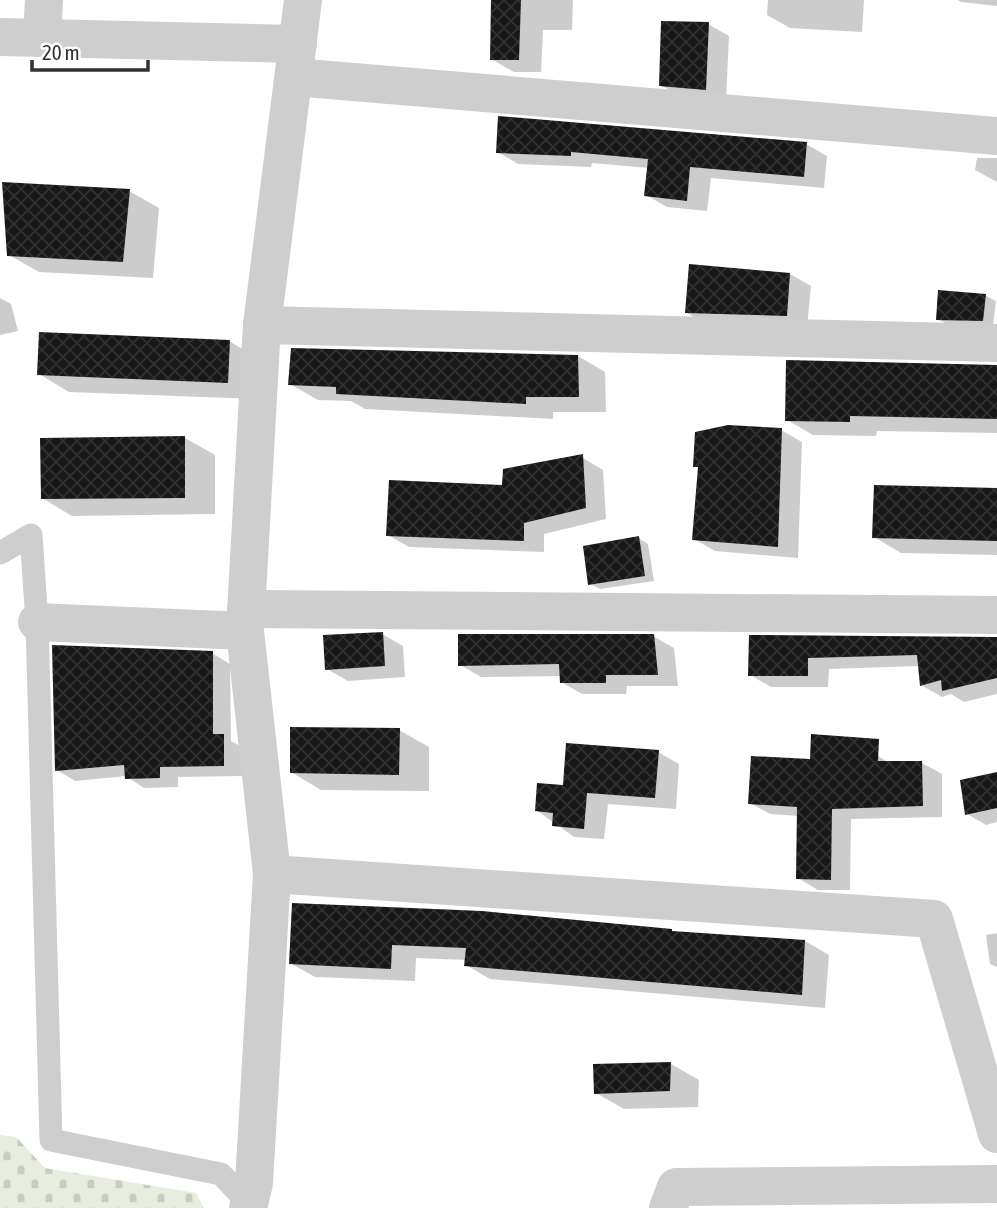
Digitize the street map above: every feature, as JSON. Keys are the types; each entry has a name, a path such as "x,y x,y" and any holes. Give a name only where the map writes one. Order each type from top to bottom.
{"street":[{"path":"249,1206 254,1183 272,874 246,620 261,325 303,0"},
{"path":"0,37 43,18 296,61 997,136"},
{"path":"261,325 997,343"},
{"path":"37,622 997,615"},
{"path":"272,874 934,919 997,1134"},
{"path":"667,1208 676,1186 997,1184"}],"lane":[{"path":"0,553 31,535 37,622 51,1140 221,1174 249,1206"}],"green space":[{"path":"0,1135 16,1137 45,1168 196,1193 204,1208 0,1208"}],"building":[{"path":"491,0 521,0 519,60 490,60"},
{"path":"661,21 709,22 706,90 659,86"},
{"path":"498,116 807,142 804,177 690,167 687,201 644,196 648,159 571,152 571,156 496,153"},
{"path":"2,182 130,189 123,262 7,256"},
{"path":"689,264 790,273 787,316 685,313"},
{"path":"938,290 986,294 983,321 936,320"},
{"path":"39,332 230,340 228,383 37,375"},
{"path":"291,348 578,355 579,397 526,397 526,404 336,394 336,387 288,385"},
{"path":"786,360 997,365 997,419 850,416 850,422 785,421"},
{"path":"728,425 782,428 778,547 692,540 698,467 693,467 695,432"},
{"path":"185,436 185,498 41,499 40,438"},
{"path":"583,454 586,508 524,523 524,541 386,536 389,480 502,485 503,469"},
{"path":"874,485 997,488 997,541 872,538"},
{"path":"639,536 645,576 588,585 583,546"},
{"path":"383,632 385,666 325,670 323,635"},
{"path":"458,634 654,634 658,675 606,675 606,683 560,683 559,664 458,666"},
{"path":"749,635 997,637 997,678 942,691 941,680 920,686 917,655 808,658 808,676 748,676"},
{"path":"52,645 213,651 213,734 224,734 224,766 160,767 160,778 125,779 124,765 55,771"},
{"path":"290,727 400,728 399,775 290,773"},
{"path":"811,734 879,739 878,761 922,761 923,806 832,809 831,880 796,879 797,807 748,804 751,756 810,759"},
{"path":"566,743 659,750 655,798 587,793 584,829 552,826 553,813 535,811 537,783 563,785"},
{"path":"997,772 997,808 965,815 960,780"},
{"path":"292,903 482,911 672,931 805,940 802,995 464,966 466,948 392,945 391,969 289,964"},
{"path":"671,1062 670,1091 594,1094 593,1064"}]}
